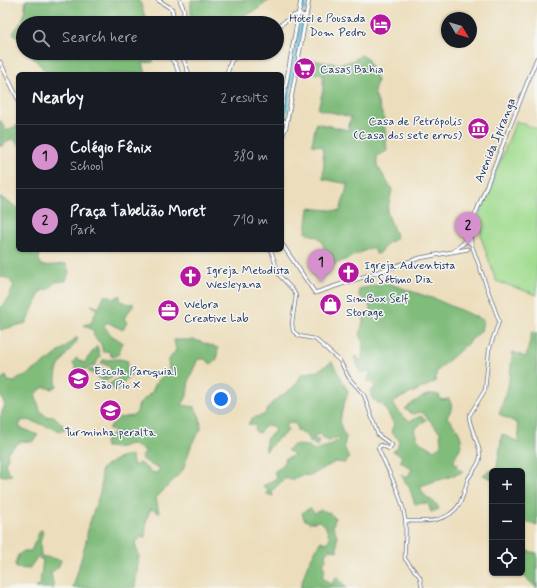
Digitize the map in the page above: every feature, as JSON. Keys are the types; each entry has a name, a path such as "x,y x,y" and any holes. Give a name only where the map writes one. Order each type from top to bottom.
{"main road":[{"path":"158,0 172,9 173,16"},
{"path":"180,0 184,10 184,16"},
{"path":"284,92 301,0"},
{"path":"284,132 287,124 309,0"},
{"path":"284,22 299,14"},
{"name":"Avenida Ipiranga","path":"464,242 537,58"},
{"path":"172,60 178,72"},
{"path":"183,60 187,72"},
{"path":"228,72 232,60"},
{"path":"0,62 16,95"},
{"path":"284,119 288,118"},
{"name":"Avenida Ipiranga","path":"470,228 472,243"},
{"path":"455,250 468,240 472,243 468,249"},
{"path":"464,242 464,248 468,249"},
{"path":"284,247 315,293 420,258 455,250 468,249"}],"street":[{"path":"299,14 306,16"},
{"path":"284,121 287,124"},
{"path":"406,521 430,522 450,514 460,503 466,485 478,463 480,455 469,416 485,390 489,350 499,321 472,243"},
{"path":"468,249 476,254"},
{"path":"272,252 279,275 294,290 296,296 292,323 293,332 301,337 313,338 340,361 349,378 366,400 378,435 392,445 389,449 381,445 378,448 396,488 406,521 405,559 420,577 422,588"}],"green space":[{"path":"26,0 138,0 145,16 23,16"},
{"path":"191,0 270,0 253,12 240,16 191,16"},
{"path":"16,29 16,36 13,33"},
{"path":"361,55 367,58 377,81 374,92 384,119 387,151 377,156 377,165 392,190 387,212 397,238 388,243 377,255 373,247 331,266 322,242 318,237 306,233 309,208 340,211 348,184 323,179 324,161 322,146 312,145 316,123 348,130 351,117 318,109 323,90 323,75 311,73 313,60 338,64 356,59"},
{"path":"35,60 153,60 153,62 143,63 145,72 46,72"},
{"path":"0,120 6,131 16,126 16,142 13,138 0,147"},
{"path":"516,121 537,129 537,295 496,281 481,237 481,229 474,229"},
{"path":"0,197 16,207 16,252 40,252 39,260 42,266 66,264 69,272 66,281 55,282 49,289 41,291 26,323 0,330 0,307 7,301 14,286 9,279 0,276"},
{"path":"387,283 435,299 483,320 481,331 437,371 435,382 392,402 402,416 410,421 421,416 426,420 414,429 419,441 434,450 441,445 440,432 422,412 412,414 405,409 420,398 429,395 439,395 441,400 449,399 451,408 447,417 456,427 461,439 460,448 454,462 457,464 456,468 464,472 420,486 424,494 437,505 439,509 431,512 428,503 415,504 408,484 405,482 401,474 407,478 412,469 400,461 402,456 393,451 397,449 399,440 391,432 394,424 382,403 380,404 373,399 370,391 375,388 373,382 368,381 370,370 361,373 354,356 362,361 363,342 360,334 364,318 371,315 369,303 359,296 359,289"},
{"path":"120,295 120,301 129,304 133,303 133,306 124,318 127,322 123,330 107,322 104,326 111,335 122,342 119,354 114,357 111,356 109,351 103,352 101,344 93,335 94,331 84,325 91,323 97,309 91,305 99,308 104,296 110,296 113,299"},
{"path":"532,332 537,333 537,526 525,521 525,468 495,468 497,467 502,434 518,442 519,433 517,423 499,414 508,387 513,352 526,357"},
{"path":"77,337 77,341 58,367 56,379 57,386 52,389 44,387 35,394 40,410 46,417 54,416 62,424 65,430 61,431 28,420 21,421 19,427 38,435 32,442 21,441 7,452 8,458 5,463 7,469 12,475 0,475 0,417 5,405 0,394 0,380 6,376 8,381 15,382 19,377 24,377 52,358"},
{"path":"174,340 195,340 218,348 217,359 211,364 205,359 198,359 189,379 187,396 182,405 194,407 200,417 201,429 192,443 183,470 156,498 159,513 151,509 147,520 145,538 140,537 135,544 139,556 135,588 73,588 90,522 100,492 101,469 117,459 131,455 134,466 140,463 151,472 157,473 160,468 151,465 141,458 146,451 131,444 117,448 106,447 105,441 115,432 108,428 119,418 133,416 137,412 139,404 152,392 156,383 169,369 168,361 176,350"},
{"path":"97,346 100,356 95,365 76,373 76,367 73,364 76,358 84,363"},
{"path":"120,359 128,361 126,371 132,375 127,378 116,392 108,385 120,377 118,374 115,374 105,382 88,371 98,367 102,369 100,374 107,377 111,367 101,363 103,360"},
{"path":"332,362 348,391 341,414 341,426 346,437 344,446 349,459 345,463 335,462 310,476 301,475 295,479 284,479 272,491 273,496 267,494 268,490 263,486 277,478 274,472 282,466 285,459 295,455 287,450 294,445 308,446 315,450 328,446 340,439 338,437 329,441 322,437 321,433 314,437 315,440 319,440 317,446 309,441 309,437 297,430 297,425 291,422 285,426 288,431 274,442 266,451 266,439 275,431 271,425 266,426 259,433 255,431 256,425 248,424 252,418 264,415 274,401 297,383 302,374 317,371"},
{"path":"489,472 489,478 483,475"},
{"path":"310,508 315,513 321,510 330,513 335,518 333,527 337,535 337,551 329,549 325,554 326,559 323,565 325,570 322,577 331,585 337,576 346,588 300,588 307,566 319,544 321,541 327,543 330,538 325,525 319,521 310,523 304,519 302,513"},
{"path":"40,530 43,531 40,543 41,556 61,560 59,566 51,573 54,588 36,588 40,583 43,560 37,557 29,569 16,568 15,564 18,555 24,551 31,551"},
{"path":"525,551 537,553 537,588 523,576 525,576"}],"waterway":[{"path":"304,9 305,0"},
{"path":"284,116 302,20"}],"place":[{"name":"Hotel e Pousada Dom Pedro","path":"381,25"},
{"name":"Casas Bahia","path":"304,69"},
{"name":"Casa de Petrópolis (Casa dos sete erros)","path":"478,128"},
{"name":"Praça Tabelião Moret","path":"468,245"},
{"name":"Igreja Adventista do Sétimo Dia","path":"349,272"},
{"name":"Igreja Metodista Wesleyana","path":"190,277"},
{"name":"Colégio Fênix","path":"321,282"},
{"name":"SimBox Self Storage","path":"331,305"},
{"name":"Webra Creative Lab","path":"169,311"},
{"name":"Escola Paroquial São Pio X","path":"78,378"},
{"name":"Turminha peralta","path":"110,411"}]}
